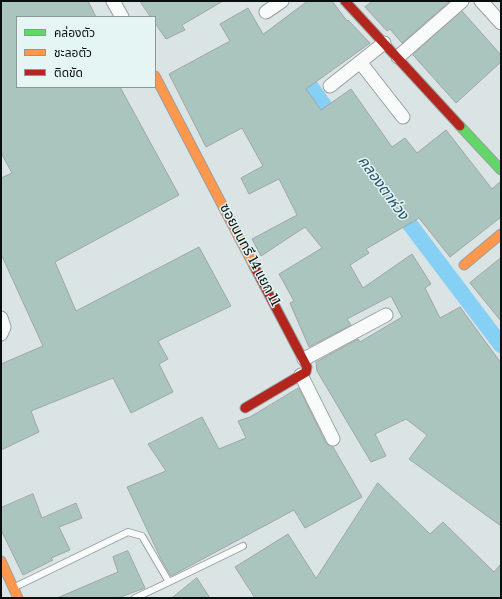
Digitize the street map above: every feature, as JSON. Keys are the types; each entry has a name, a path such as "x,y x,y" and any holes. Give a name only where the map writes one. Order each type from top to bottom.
{"street":[{"path":"113,1 121,16"},
{"path":"266,12 282,1"},
{"path":"345,1 501,170"},
{"path":"398,57 462,1"},
{"path":"481,1 501,23"},
{"path":"330,86 384,43"},
{"path":"360,62 402,117"},
{"name":"ซอยนนทรี 14 แยก 11","path":"156,78 304,359"},
{"path":"464,265 501,234"},
{"path":"245,408 306,372 307,367 304,359 386,315"},
{"path":"1,318 4,327 1,334"},
{"path":"301,375 333,439"},
{"path":"1,561 18,598"}],"lane":[{"path":"13,588 128,532 142,536 169,582"},
{"path":"135,598 243,546"}],"building":[{"path":"1,1 88,1 96,16 16,16 16,88 121,88 179,195 55,262 76,311 199,247 231,306 158,341 168,359 159,364 173,392 131,413 113,378 31,411 39,432 1,450 1,364 43,346 1,254 1,178 12,173 1,153"},
{"path":"140,1 223,1 182,25 185,30 166,39 156,24 156,16 150,16"},
{"path":"308,1 332,1 347,21 348,20 370,43 306,89 321,110 351,89 392,147 405,138 417,153 446,130 492,189 501,181 501,217 450,257 419,218 366,249 369,253 350,265 363,288 412,254 431,284 425,288 440,318 460,307 501,363 501,526 409,459 427,435 406,419 375,434 386,456 371,462 317,371 316,362 358,339 360,342 402,317 391,296 347,319 351,325 309,347 290,303 294,301 279,274 322,248 305,227 261,256 252,239 297,215 279,179 249,194 241,178 263,166 242,128 206,147 169,74 230,41 220,24 248,8 263,34"},
{"path":"373,1 450,1 402,43 390,29 387,31 365,7"},
{"path":"462,11 501,55 501,62 456,103 413,55"},
{"path":"501,258 501,321 470,283"},
{"path":"299,388 326,443 333,447 362,497 305,528 294,510 171,576 161,559 127,487 166,471 148,444 202,417 219,449 246,438 238,421 250,417"},
{"path":"378,483 430,534 443,522 494,572 501,564 501,598 255,598 235,567 288,534 316,578"},
{"path":"33,494 42,518 76,503 82,518 59,527 70,550 51,558 53,560 23,575 1,530 1,508"},
{"path":"128,551 145,588 118,598 57,598 118,572 113,557"},
{"path":"197,578 210,598 172,598"}],"waterway":[{"name":"คลองตาห่วง","path":"298,69 337,124"},
{"name":"คลองตาห่วง","path":"396,206 501,345"}],"traffic: fast":[{"path":"460,126 501,170"}],"traffic: slow":[{"path":"156,78 254,266"},
{"path":"464,265 501,234"},
{"path":"1,561 18,598"}],"traffic: jam":[{"path":"345,1 460,126"},
{"path":"245,408 306,372 307,367 254,266"}]}
